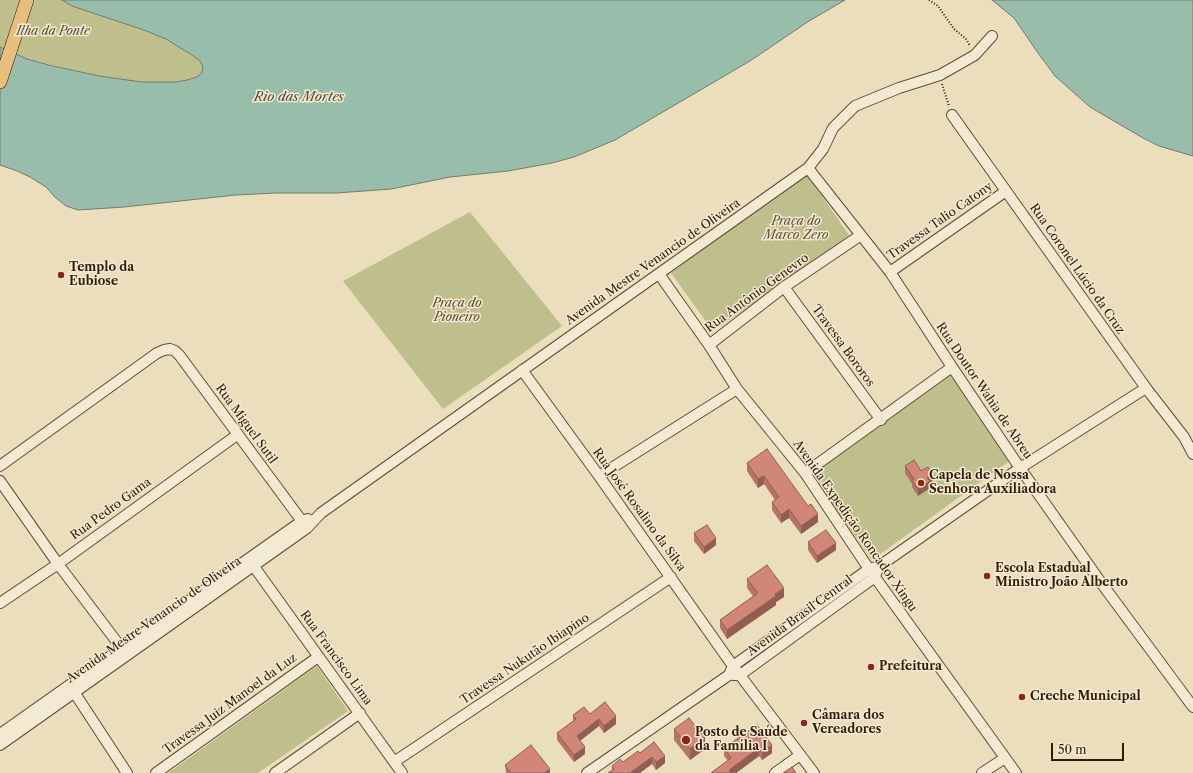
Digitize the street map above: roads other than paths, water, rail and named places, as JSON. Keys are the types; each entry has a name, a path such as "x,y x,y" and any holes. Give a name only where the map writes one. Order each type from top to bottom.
{"main road":[{"path":"0,82 27,0"}],"street":[{"name":"Avenida Mestre Venancio de Oliveira","path":"0,734 125,652 808,168 823,149 833,128 854,106 899,88 940,75 975,55 992,36"},
{"name":"Rua Coronel Lúcio da Cruz","path":"952,115 1146,388 1188,439 1193,454"},
{"name":"Rua Doutor Wahia de Abreu","path":"808,168 890,272 1020,468 1102,584 1193,707"},
{"name":"Travessa Talio Catony","path":"890,272 1006,191"},
{"name":"Rua Antônio Genevro","path":"709,344 784,287 861,235"},
{"name":"Avenida Expedição Roncador Xingu","path":"659,274 709,344 737,389 805,473 1016,773"},
{"name":"Travessa Bororos","path":"784,287 881,420"},
{"name":"Rua Miguel Sutil","path":"0,466 157,353 164,350 170,350 175,351 180,356 305,525"},
{"path":"805,473 881,420 952,367"},
{"name":"Rua José Rosalino da Silva","path":"522,370 671,577 731,670"},
{"name":"Avenida Brasil Central","path":"587,773 731,670 1020,468 1146,388"},
{"path":"598,476 737,389"},
{"name":"Rua Pedro Gama","path":"0,604 237,435"},
{"path":"0,481 58,564 125,652"},
{"name":"Rua Francisco Lima","path":"251,563 402,773"},
{"name":"Avenida Brasil Central","path":"740,675 874,571"},
{"name":"Travessa Nukutão Ibiapino","path":"394,762 671,577"},
{"name":"Avenida Mestre Venancio de Oliveira","path":"0,745 74,692 125,652"},
{"name":"Travessa Juiz Manoel da Luz","path":"156,773 318,657"},
{"path":"731,670 740,675 814,773"},
{"path":"74,692 127,773"},
{"path":"275,773 360,714"},
{"path":"775,773 800,755"},
{"path":"982,773 1005,758"}],"water":[{"name":"Rio das Mortes","path":"62,0 845,0 809,21 750,61 615,140 574,157 552,163 508,171 450,177 391,189 337,193 276,193 236,195 124,207 78,210 66,206 46,187 30,177 0,165 0,47 27,59 49,65 99,76 142,82 176,82 187,80 197,77 202,73 203,67 200,61 166,39 144,30 72,6"},
{"path":"992,0 1193,0 1193,156 1159,146 1090,107 1055,76 1014,18"}],"place":[{"name":"Templo da Eubiose","path":"61,275"},
{"name":"Capela de Nossa Senhora Auxiliadora","path":"921,483"},
{"name":"Escola Estadual Ministro João Alberto","path":"987,576"},
{"name":"Prefeitura","path":"871,667"},
{"name":"Creche Municipal","path":"1022,697"},
{"name":"Câmara dos Vereadores","path":"804,723"},
{"name":"Posto de Saúde da Família I","path":"686,740"}],"park label":[{"name":"Ilha da Ponte","path":"53,32"},
{"name":"Praça do Marco Zero","path":"796,229"},
{"name":"Praça do Pioneiro","path":"457,311"}]}
